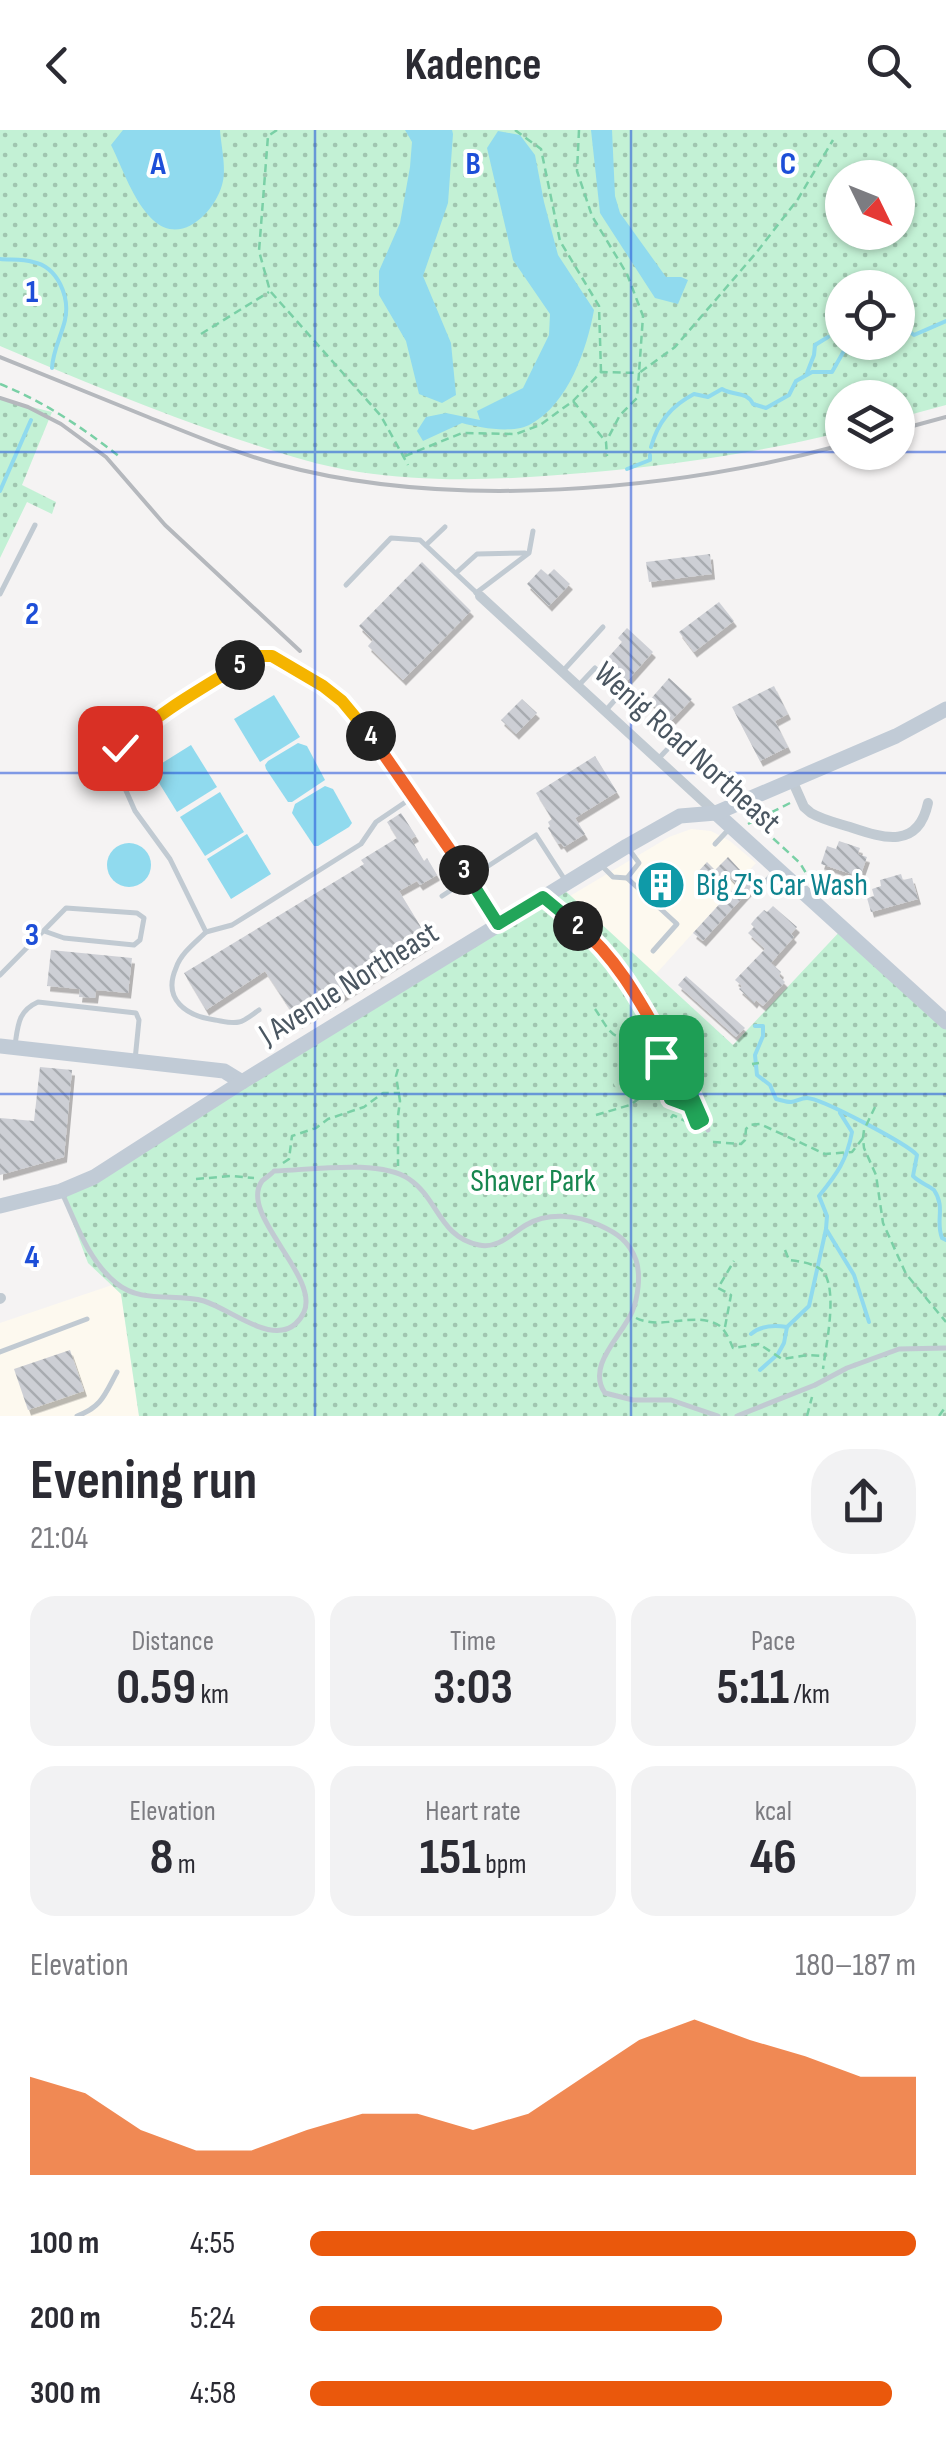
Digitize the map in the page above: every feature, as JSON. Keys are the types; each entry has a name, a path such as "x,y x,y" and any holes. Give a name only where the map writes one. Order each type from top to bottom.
{"street":[{"name":"Wenig Road Northeast","path":"478,594 716,813 738,826 778,868 946,1022"},
{"name":"J Avenue Northeast","path":"0,1206 61,1192 94,1178 242,1082 680,816 716,813 896,736 946,710"},
{"path":"792,780 804,807 819,818 884,838 914,830 928,804"},
{"path":"7,1047 224,1071 242,1082"}],"lane":[{"path":"0,594 35,524"},
{"path":"426,546 445,527"},
{"path":"346,585 392,538 420,540 478,594 529,553 532,532"},
{"path":"456,574 477,554 529,553"},
{"path":"513,626 522,616"},
{"path":"562,672 602,627"},
{"path":"206,932 170,859 136,811 116,768 120,748 133,736 254,656 272,656 323,686 364,725 498,924"},
{"path":"578,686 595,668 622,692 605,711"},
{"path":"658,760 678,738"},
{"path":"259,1010 238,1023 196,1017 183,1008 173,990 175,969 181,958 206,932 232,924 361,844 376,822 413,797"},
{"path":"715,844 738,826"},
{"path":"442,896 536,835 567,882"},
{"path":"626,846 639,863 626,878"},
{"path":"599,863 612,877 626,878 677,924 653,951"},
{"path":"755,893 778,868"},
{"path":"543,897 596,940 621,972 689,1088 708,1130"},
{"path":"0,975 66,908 136,913 144,918 140,940 134,945 64,938 44,931"},
{"path":"7,1047 20,1015 38,1002 136,1012 139,1020 134,1062"},
{"path":"61,1192 92,1260 118,1286 152,1298 201,1300 262,1328 280,1331 303,1316 308,1302 298,1276 264,1221 258,1193 262,1180 274,1172 379,1168 397,1173 417,1186 452,1234 482,1246 496,1244 528,1224 550,1216 582,1218 613,1231 628,1243 637,1264 638,1287 630,1315 599,1375 605,1394 633,1400 672,1400 718,1416"},
{"path":"0,1352 87,1318"},
{"path":"737,1416 898,1350 946,1348"},
{"path":"77,1416 99,1405 117,1372"}],"path":[{"path":"277,130 268,136 258,251 270,291 381,416 408,466"},
{"path":"403,457 462,433 516,434 540,424 573,402 601,372 599,306 560,241 541,149 515,130"},
{"path":"579,130 577,171 592,216 627,274 643,316 636,398 620,415 606,442 607,456"},
{"path":"601,372 639,373 675,347 798,198 832,140"},
{"path":"201,334 270,291"},
{"path":"0,384 82,427 120,457"},
{"path":"573,402 606,442"},
{"path":"738,826 800,798"},
{"path":"754,821 800,863 811,882"},
{"path":"595,1009 614,1034 636,1034 661,1057 675,1083 670,1099"},
{"path":"752,1064 759,1063"},
{"path":"397,1173 398,1069"},
{"path":"277,1166 289,1160 292,1136 364,1107 383,1093 400,1093"},
{"path":"596,1114 630,1104 644,1095 689,1106"},
{"path":"875,1107 863,1138 876,1175 884,1223 906,1274 946,1322"},
{"path":"671,1118 673,1114 689,1124 703,1120"},
{"path":"713,1142 741,1144 750,1124 760,1124 825,1154 852,1152 863,1138"},
{"path":"196,1179 253,1178 265,1172"},
{"path":"785,1250 789,1260 804,1262 826,1275 831,1310 818,1383 807,1416"},
{"path":"724,1330 732,1295 718,1288 734,1261"},
{"path":"630,1315 647,1324 688,1319 718,1324 734,1348 759,1344 782,1359 824,1356"},
{"path":"939,1416 946,1406"}],"shaded area":[{"path":"691,829 711,831 756,863 656,974 570,896 669,837"},
{"path":"112,1285 121,1294 139,1416 0,1416 0,1323"}],"green space":[{"path":"0,130 946,130 946,405 915,413 915,380 825,380 825,436 657,465 477,479 388,476 327,466 234,438 0,346"},
{"path":"0,399 52,412 22,485 56,502 52,514 27,502 0,558"},
{"name":"Shaver Park","path":"560,886 733,1045 843,928 946,1022 946,1416 139,1416 121,1294 88,1263 61,1191"},
{"path":"644,1055 660,1083 625,1103 609,1076"}],"water":[{"path":"123,130 220,130 223,179 212,206 195,223 185,228 164,227 146,212 111,145"},
{"path":"405,130 452,130 453,134 448,203 423,276 451,343 456,395 442,403 419,394 406,341 379,295 379,271 400,223 410,167 412,142"},
{"path":"591,130 612,130 615,196 620,213 666,277 688,280 678,304 655,298 600,213"},
{"path":"498,131 520,135 535,155 558,255 594,310 591,325 581,358 565,389 544,415 531,424 506,429 462,423 423,441 417,431 426,417 446,413 480,420 477,411 523,388 549,335 550,314 513,260 487,148"},
{"path":"274,695 300,737 260,762 234,719"},
{"path":"298,743 307,746 325,780 288,802 265,765"},
{"path":"191,745 217,787 177,812 151,770"},
{"path":"325,786 333,789 352,823 314,846 292,813 295,804"},
{"path":"220,792 244,832 205,856 180,817"},
{"path":"247,834 271,874 231,899 207,859"},
{"path":"129,843 145,849 151,865 145,881 129,887 113,881 107,865 113,849"}],"building":[{"path":"710,554 712,574 649,582 646,562"},
{"path":"422,562 471,611 403,680 368,646 373,640 359,626"},
{"path":"541,569 548,575 554,569 570,584 549,606 527,584"},
{"path":"719,602 734,621 694,652 679,632"},
{"path":"627,628 653,652 627,681 605,661 622,642 618,638"},
{"path":"669,678 692,699 671,721 649,701"},
{"path":"774,686 788,714 775,721 788,747 760,761 732,707"},
{"path":"522,699 537,713 516,734 501,720"},
{"path":"595,756 617,792 575,818 585,834 564,847 548,828 552,819 536,793"},
{"path":"401,813 416,836 411,839 437,875 399,891 430,942 299,1023 265,971 206,1010 184,973 364,864 361,860 397,838 387,822"},
{"path":"839,841 860,848 858,854 867,857 860,877 821,864 827,846 836,849"},
{"path":"728,857 752,887 703,941 693,933 737,885 725,872 711,887 696,874 707,862 715,870"},
{"path":"901,874 903,880 912,878 918,899 871,912 867,898 874,896 872,889 881,886 880,880"},
{"path":"773,906 797,927 791,934 794,937 771,963 785,982 763,1006 756,1000 754,1003 735,980 765,949 748,933 755,919"},
{"path":"51,950 132,958 128,993 96,990 95,998 79,997 80,989 47,986"},
{"path":"686,976 745,1028 736,1037 678,985"},
{"path":"40,1067 72,1070 64,1157 0,1175 0,1118 34,1121"},
{"path":"70,1350 84,1391 28,1410 14,1369"}],"waterway":[{"path":"0,259 42,265 60,284 66,311 52,368"},
{"path":"915,335 946,321"},
{"path":"807,373 815,345 825,339"},
{"path":"651,447 666,416 694,394 708,397 722,389 766,408 789,395 796,381 812,372 832,372 839,360"},
{"path":"0,491 31,420"},
{"path":"627,469 650,460 650,455"},
{"path":"755,1026 763,1026 755,1055 757,1075 770,1085 776,1099 791,1102 805,1098 829,1105 917,1155 913,1176 938,1196 940,1232 946,1240"},
{"path":"840,1113 852,1132 850,1142 840,1166 819,1196 827,1216 826,1229 854,1275 869,1322"},
{"path":"760,1370 778,1354 787,1327 809,1306 826,1229"},
{"path":"751,1334 768,1326 787,1327"}],"railway":[{"path":"0,357 261,459 344,479 414,487 487,491 634,484 706,474 825,449"},
{"path":"0,398 61,424 106,457 165,525 300,651"},
{"path":"915,425 946,417"}],"place":[{"name":"Big Z's Car Wash","path":"661,885"}],"route":[{"path":"120,748 189,696 254,656 272,656 323,686 364,725 498,924 543,897 596,940 642,1006 703,1120 696,1124 689,1106 670,1099 675,1083 661,1057"}]}
